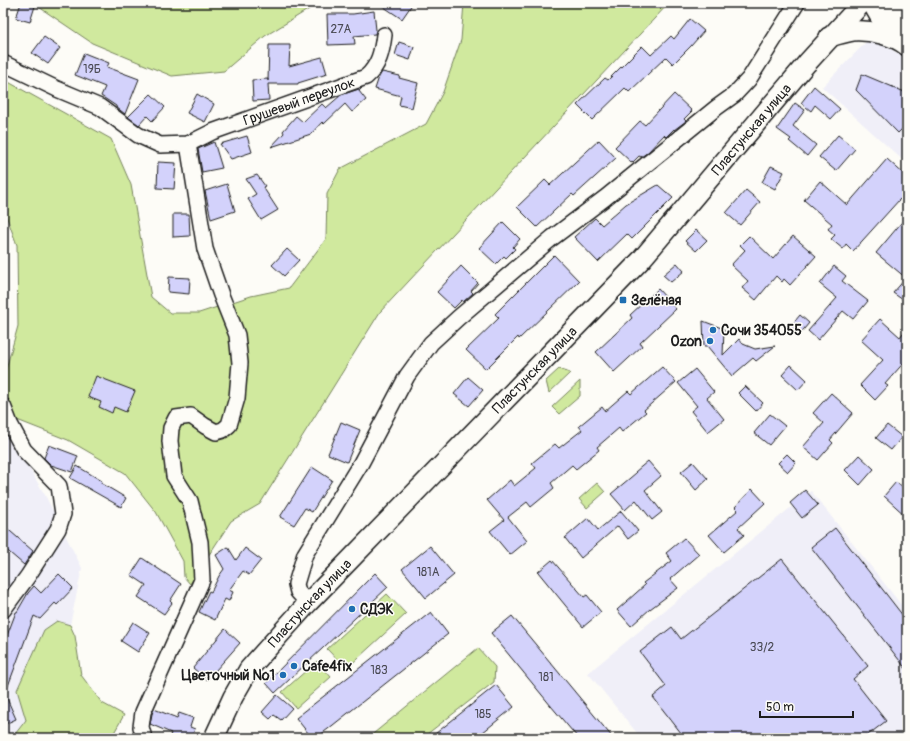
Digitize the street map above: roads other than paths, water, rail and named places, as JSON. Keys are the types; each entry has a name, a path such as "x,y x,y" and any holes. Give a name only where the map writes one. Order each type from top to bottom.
{"main road":[{"name":"Пластунская улица","path":"214,738 233,697 249,669 308,603 641,260 829,37 862,3"},
{"path":"872,3 880,17 906,45"},
{"path":"879,3 907,24"},
{"path":"906,3 907,10"},
{"path":"829,37 852,31 868,31 882,34 906,45"}],"street":[{"path":"308,603 298,592 296,584 304,554 361,463 407,376 431,343 552,238 605,198 734,95 749,79 797,3"},
{"name":"Грушевый переулок","path":"3,63 100,107 138,135 160,145 188,144 212,132 366,77 373,71 379,59 383,47 384,35"},
{"path":"144,738 141,727 143,712 202,580 200,542 190,501 174,476 170,441 171,428 176,418 191,416 216,432 223,430 229,425 238,398 240,363 237,335 205,249 188,144"},
{"path":"3,406 10,424 24,450 59,486 63,514 58,529 28,576 3,610"}],"place":[{"name":"Зелёная","path":"623,300"},
{"name":"Сочи 354055","path":"713,330"},
{"name":"Ozon","path":"710,341"},
{"name":"СДЭК","path":"352,609"},
{"name":"Cafe4fix","path":"294,666"},
{"name":"Цветочный №1","path":"283,675"}]}
